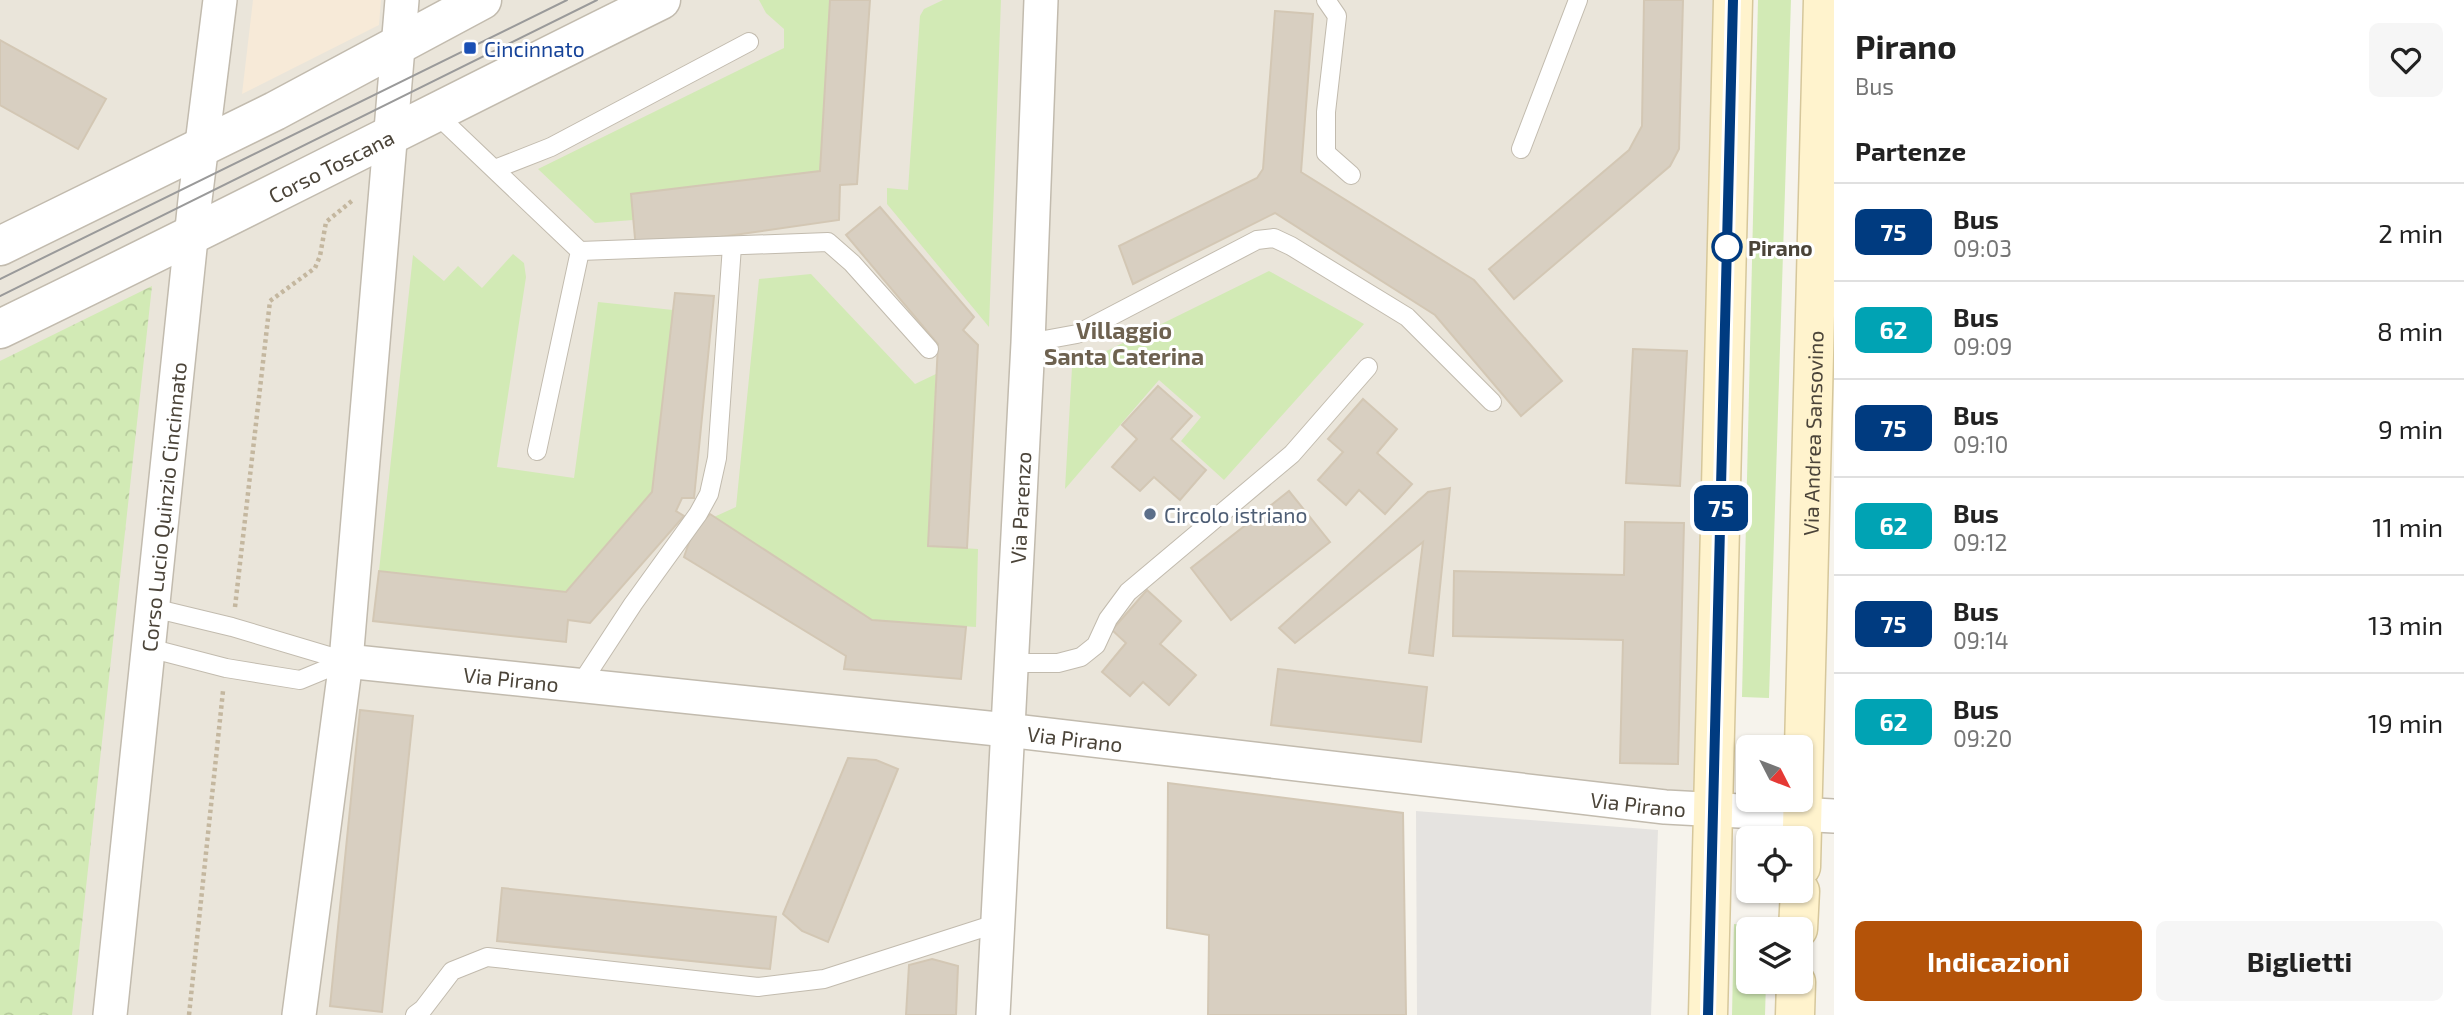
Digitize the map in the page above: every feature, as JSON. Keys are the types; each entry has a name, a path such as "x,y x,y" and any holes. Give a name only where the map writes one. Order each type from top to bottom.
{"main road":[{"path":"1708,1015 1733,0"},
{"name":"Via Andrea Sansovino","path":"1813,832 1819,815 1824,0"},
{"path":"1795,1015 1796,994"}],"street":[{"name":"Corso Lucio Quinzio Cincinnato","path":"110,1015 192,236 220,0"},
{"path":"299,1015 346,661 402,0"},
{"path":"0,246 275,111 482,0"},
{"name":"Corso Toscana","path":"0,329 192,236 661,0"},
{"name":"Via Parenzo","path":"993,1015 1028,343 1041,0"},
{"name":"Via Pirano","path":"346,661 1007,730 1714,811 1819,815"}],"lane":[{"path":"1326,0 1337,16 1326,112 1326,153 1351,175"},
{"path":"1521,149 1578,0"},
{"path":"495,169 551,148 749,42"},
{"path":"435,113 580,251 828,242 852,263 929,349"},
{"path":"1028,343 1077,334 1257,240 1274,237 1407,317 1492,402"},
{"path":"580,685 709,494 717,458 732,246"},
{"path":"537,451 580,251"},
{"path":"1011,663 1058,663 1081,657 1096,645 1108,619 1128,592 1292,454 1368,367"},
{"path":"153,608 232,627 346,661"},
{"path":"149,648 226,668 300,680 346,661"},
{"path":"415,1015 423,1009 453,971 487,957 758,987 824,979 998,923"}],"path":[{"path":"232,627 270,301 315,268 326,222 349,201 386,190"},
{"path":"189,1015 226,668"}],"shaded area":[{"path":"0,0 1719,0 1703,823 1008,730 985,1015 0,1015"},
{"path":"253,0 381,0 379,25 242,94"},
{"path":"1416,811 1658,830 1651,1015 1417,1015"}],"green space":[{"path":"759,0 830,0 820,171 631,194 633,220 595,223 538,169 784,48 784,29 766,13"},
{"path":"943,0 1001,0 989,327 887,204 887,188 908,190 920,16 924,9"},
{"path":"1758,0 1791,0 1769,698 1742,697"},
{"path":"513,254 524,263 526,277 497,467 574,478 598,302 673,310 652,492 566,592 379,571 413,255 444,281 458,266 482,288"},
{"path":"1269,271 1364,324 1224,480 1181,441 1201,417 1159,380 1065,489 1072,368"},
{"path":"811,274 915,384 936,374 928,546 978,549 976,627 872,620 714,517 736,507 759,279"},
{"path":"152,286 72,1015 0,1015 0,361"},
{"path":"1734,924 1736,994 1766,994 1765,1015 1732,1015"}],"building":[{"path":"830,0 870,0 857,184 840,185 839,220 636,249 631,194 820,171"},
{"path":"1644,0 1683,0 1679,149 1670,166 1514,299 1489,269 1629,150 1642,126"},
{"path":"1275,11 1313,14 1301,172 1474,280 1562,381 1521,416 1435,315 1275,213 1133,284 1119,246 1257,178 1263,169"},
{"path":"0,40 106,99 78,149 0,105"},
{"path":"880,207 974,317 963,330 978,345 967,548 928,546 938,344 846,235"},
{"path":"675,293 714,296 694,498 682,498 676,511 684,516 590,623 568,620 566,642 373,621 379,571 566,592 652,492"},
{"path":"1633,349 1687,351 1680,486 1626,483"},
{"path":"1158,386 1192,416 1171,439 1206,470 1180,500 1154,477 1140,491 1112,467 1137,439 1122,425"},
{"path":"1363,399 1397,429 1377,453 1412,484 1385,514 1359,490 1346,505 1318,480 1343,452 1328,439"},
{"path":"1450,488 1433,656 1409,653 1423,542 1295,643 1279,628 1428,492"},
{"path":"1289,491 1330,542 1231,620 1191,568"},
{"path":"710,514 872,620 966,627 961,679 844,669 846,656 684,557 693,531"},
{"path":"1625,522 1684,523 1678,764 1620,763 1623,640 1453,636 1454,571 1624,575"},
{"path":"1147,590 1181,621 1160,644 1196,675 1169,705 1143,682 1130,696 1102,672 1126,643 1112,630"},
{"path":"1278,669 1427,687 1421,742 1271,725"},
{"path":"360,710 413,716 382,1012 330,1006"},
{"path":"848,758 876,760 898,769 828,942 802,931 783,914"},
{"path":"1168,783 1403,813 1406,1015 1208,1015 1209,935 1167,928"},
{"path":"502,888 776,917 770,969 497,941"},
{"path":"932,959 958,966 956,1015 906,1015 909,965"}],"tram line":[{"path":"0,279 567,0"},
{"path":"0,296 597,0"}],"bus line":[{"name":"75","path":"1708,1015 1733,0"}],"place":[{"name":"Cincinnato","path":"470,48"},
{"name":"Pirano","path":"1727,247"},
{"name":"Circolo istriano","path":"1150,514"}],"district":[{"name":"Villaggio Santa Caterina","path":"1124,343"}]}
